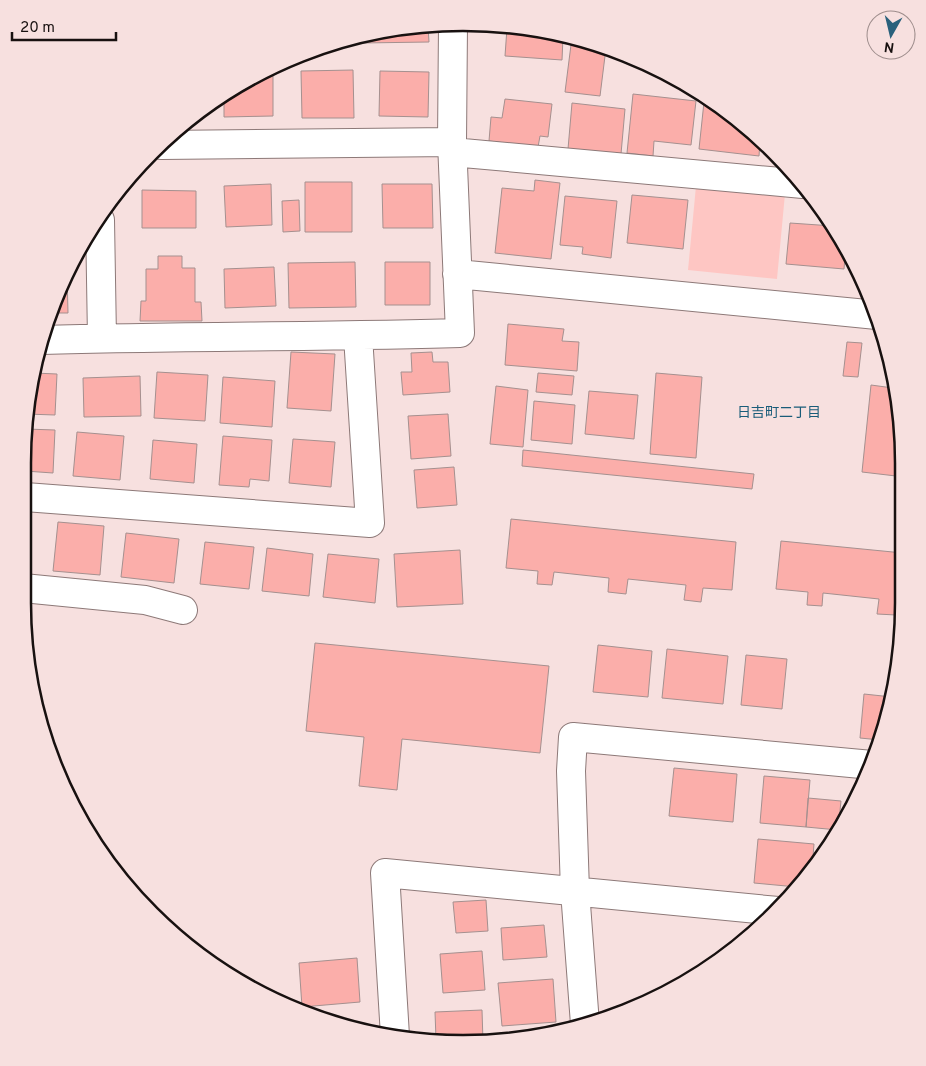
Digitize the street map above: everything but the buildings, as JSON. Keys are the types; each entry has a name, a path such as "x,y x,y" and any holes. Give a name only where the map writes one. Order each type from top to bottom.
{"street":[{"path":"49,340 460,333 452,147 453,31"},
{"path":"170,146 452,147 792,183"},
{"path":"100,229 102,338"},
{"path":"457,274 868,314"},
{"path":"31,499 370,523 358,336"},
{"path":"31,589 145,600 183,610"},
{"path":"584,1017 575,891 571,771 573,737 863,764"},
{"path":"395,1029 385,874 767,909"}],"shaded area":[{"path":"696,186 785,194 777,279 688,270"}],"district":[{"name":"日吉町二丁目","path":"779,412"}]}
